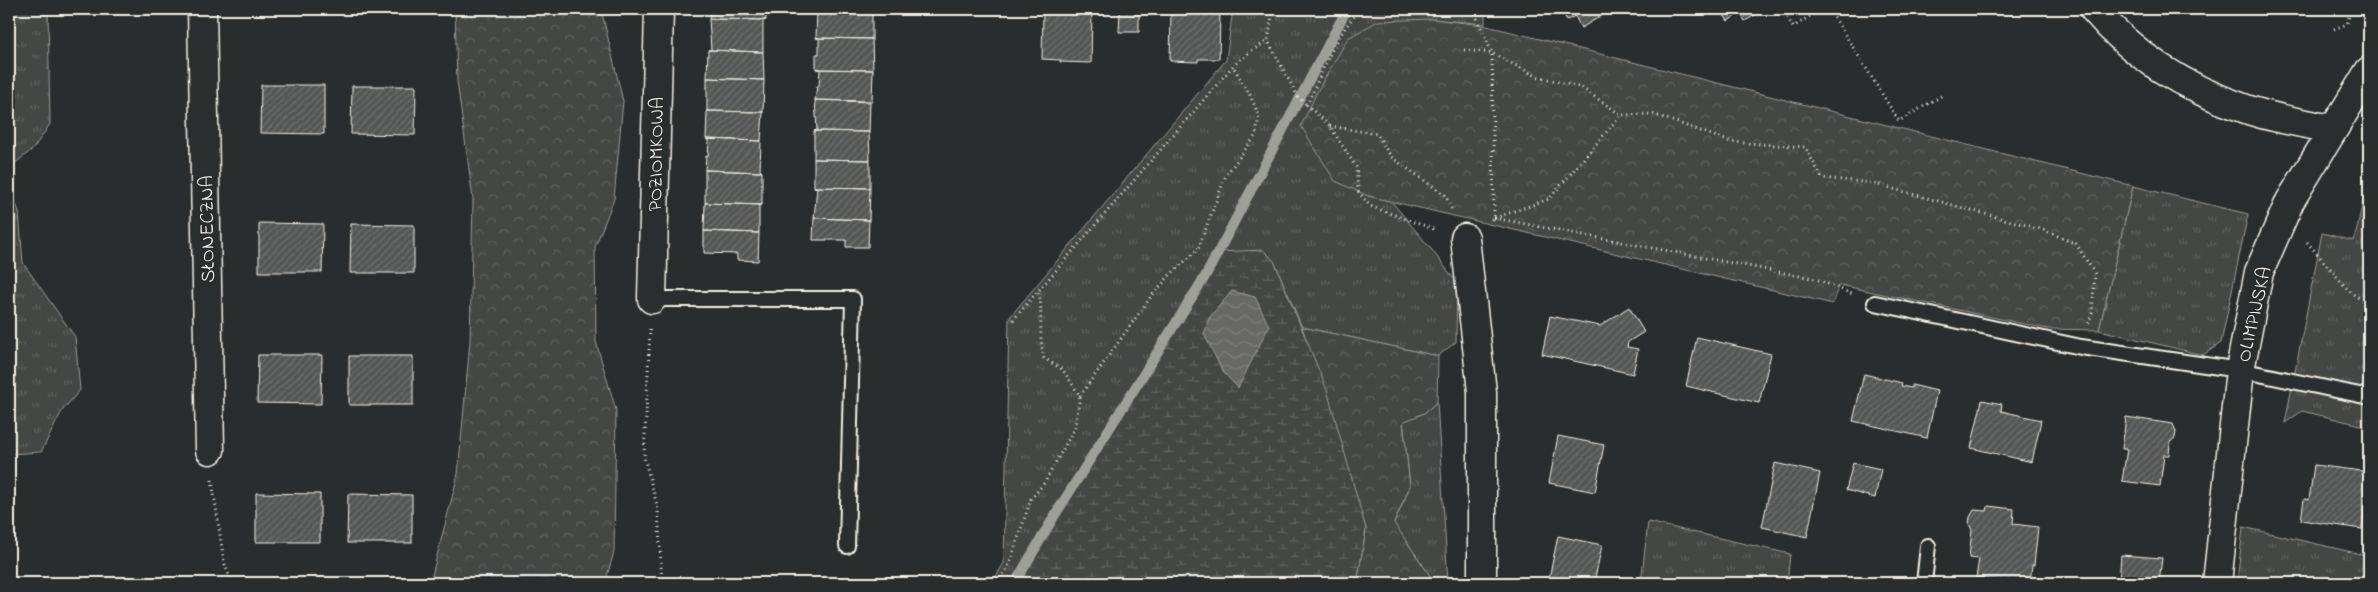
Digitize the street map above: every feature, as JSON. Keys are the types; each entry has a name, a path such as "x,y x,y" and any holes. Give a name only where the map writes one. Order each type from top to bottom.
{"street":[{"name":"SŁONECZNA","path":"202,9 210,450"},
{"name":"POZIOMKOWA","path":"652,299 659,9"},
{"path":"2094,9 2114,33 2148,60 2198,90 2248,110 2332,129"},
{"name":"OLIMPIJSKA","path":"2217,583 2240,370 2259,272 2290,202 2332,129 2369,71"},
{"path":"1465,238 1482,392 1482,583"}],"lane":[{"path":"652,299 853,299 847,546"},
{"path":"1875,303 2081,347 2240,370 2369,398"},
{"path":"1924,583 1928,546"}],"path":[{"path":"1273,9 1268,41 1298,97 1330,126 1356,167 1358,191 1370,206 1425,228 1465,238 1494,218 1550,199 1622,115"},
{"path":"1307,106 1327,60 1351,19 1361,9"},
{"path":"1473,9 1492,53 1494,218"},
{"path":"1784,13 1793,26 1821,9"},
{"path":"1829,9 1899,121 1943,95"},
{"path":"2334,29 2347,24 2351,9"},
{"path":"1013,320 1233,66 1251,51 1268,41"},
{"path":"1464,50 1492,53 1536,76 1582,88 1622,115 1653,114 1731,142 1805,147 1822,178 1872,183 2044,230 2076,244 2095,274 2092,313 2081,347"},
{"path":"998,583 1010,563 1031,499 1045,482 1075,426 1080,396 1150,298 1198,249 1226,175 1256,135 1259,116 1250,95 1233,66"},
{"path":"1330,126 1377,134 1391,157 1445,194 1465,238"},
{"path":"1494,218 1816,279 1875,303"},
{"path":"2306,241 2350,292 2369,305"},
{"path":"1039,291 1041,303 1041,344 1044,358 1063,370 1080,396"},
{"path":"652,299 644,457 658,509 662,583"},
{"path":"210,450 213,499 224,562 232,583"}],"green space":[{"path":"9,9 48,9 50,124 33,149 9,168"},
{"path":"455,9 601,9 623,101 614,199 595,247 596,342 616,410 614,552 605,583 430,583 458,474 470,341 473,199 457,81"},
{"path":"1233,9 1485,9 1485,24 1432,19 1368,196 1391,201 1457,283 1456,342 1438,356 1302,327 1274,261 1219,252 1015,583 992,583 1004,563 1009,318 1226,60"},
{"path":"1432,19 1483,25 2133,186 2099,330 2048,329 1840,285 1833,304 1368,196 1335,181 1301,126 1318,90 1348,38 1378,21"},
{"path":"9,184 19,212 23,263 75,337 80,390 62,411 41,452 9,454"},
{"path":"2133,186 2248,214 2221,343 2203,355 2099,330"},
{"path":"2369,186 2369,427 2302,411 2285,423 2322,233 2354,241 2366,188"},
{"path":"1263,250 1274,261 1327,390 1366,529 1357,583 1015,583 1218,252"},
{"path":"1302,327 1438,356 1437,402 1424,413 1403,422 1410,486 1394,523 1435,583 1357,583 1366,529"},
{"path":"1437,402 1448,583 1435,583 1394,524 1410,486 1403,421 1424,413"},
{"path":"1648,522 1790,554 1787,583 1641,583"},
{"path":"2243,527 2369,556 2369,583 2237,583"}],"water":[{"path":"1232,291 1255,297 1269,326 1238,388 1223,372 1204,334 1209,318"}],"building":[{"path":"711,9 766,9 766,20 709,19"},
{"path":"817,9 874,9 874,11"},
{"path":"1046,9 1217,9 1217,15 1220,15 1219,59 1198,59 1198,62 1170,61 1171,12 1139,11 1139,32 1119,32 1120,11 1092,11 1091,63 1060,62 1061,60 1042,59 1043,13 1046,13"},
{"path":"1560,9 1613,9 1581,28 1575,16 1567,20"},
{"path":"1720,9 1765,9 1745,21 1740,13 1728,21"},
{"path":"817,10 872,12 872,39 816,38"},
{"path":"709,19 766,20 763,21 763,52 708,50 711,50"},
{"path":"819,38 872,39 873,70 816,69 816,54 819,54"},
{"path":"708,50 763,52 764,80 707,78"},
{"path":"820,69 873,70 872,101 815,100 817,86 819,86"},
{"path":"707,78 764,80 763,112 707,111"},
{"path":"261,85 324,85 324,134 260,133"},
{"path":"352,86 416,86 415,135 351,134"},
{"path":"815,100 870,102 869,132 814,131 817,130"},
{"path":"707,111 763,112 761,141 706,139"},
{"path":"814,131 869,132 870,160 814,159"},
{"path":"706,139 761,141 760,170 762,172 705,170 709,140"},
{"path":"814,159 870,160 870,188 814,187"},
{"path":"705,170 762,172 762,205 705,203"},
{"path":"814,187 870,188 869,220 814,218 817,188"},
{"path":"705,203 762,205 759,205 759,233 704,231"},
{"path":"814,218 869,220 868,247 846,247 846,240 813,240"},
{"path":"259,223 323,224 322,272 259,272"},
{"path":"351,224 414,225 414,273 350,273"},
{"path":"704,231 759,233 758,261 737,260 737,254 704,253"},
{"path":"1629,307 1644,332 1628,342 1627,347 1638,349 1633,374 1542,354 1550,316 1600,326"},
{"path":"1697,337 1771,354 1759,403 1686,386"},
{"path":"258,355 322,355 321,404 257,403"},
{"path":"349,356 413,356 413,405 349,405"},
{"path":"1864,374 1902,383 1901,386 1912,388 1912,385 1937,391 1927,438 1853,421"},
{"path":"1982,400 2002,404 2001,411 2041,420 2032,462 1971,448"},
{"path":"2126,417 2173,424 2176,432 2175,438 2170,442 2169,455 2164,455 2160,486 2122,481 2127,449 2122,449"},
{"path":"1558,436 1604,445 1595,492 1549,483"},
{"path":"1775,463 1820,473 1807,537 1762,527"},
{"path":"1853,463 1881,469 1875,498 1846,490"},
{"path":"2314,465 2369,472 2362,529 2301,520 2304,499 2309,500"},
{"path":"256,493 320,494 320,542 256,542"},
{"path":"348,494 412,495 412,543 347,543"},
{"path":"1988,506 2014,509 2013,524 2038,527 2030,583 1976,578 1979,559 1969,558 1972,530 1969,524 1970,517 1974,510 1987,511"},
{"path":"1558,536 1602,545 1594,583 1548,583"},
{"path":"2121,555 2162,558 2159,583 2119,583"}],"waterway":[{"path":"1015,583 1055,515 1206,275 1347,9"}]}
